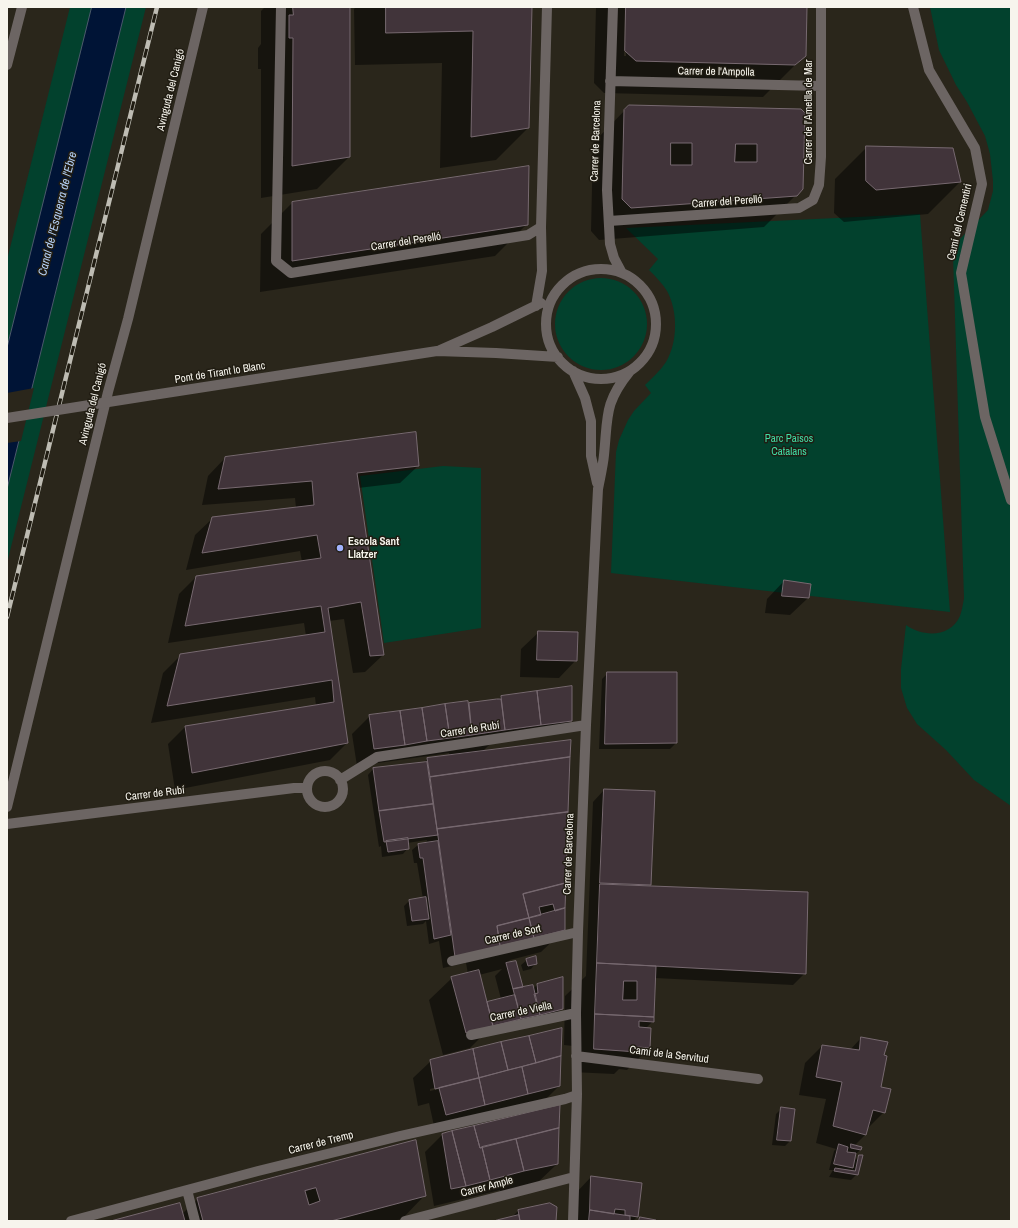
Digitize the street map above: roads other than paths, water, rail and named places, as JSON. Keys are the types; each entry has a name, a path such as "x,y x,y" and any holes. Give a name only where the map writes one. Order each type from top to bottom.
{"street":[{"path":"7,65 22,7"},
{"name":"Avinguda del Canigó","path":"7,807 108,392 130,311 203,7"},
{"name":"Carrer del Perelló","path":"281,7 276,261 291,273 528,234 541,227"},
{"path":"536,306 542,271 541,227 547,7"},
{"name":"Carrer de Barcelona","path":"613,7 606,190 610,244 614,258 622,273"},
{"name":"Carrer de l'Ametlla de Mar","path":"799,208 813,200 819,186 821,157 821,7"},
{"name":"Camí del Cementiri","path":"913,7 929,70 975,148 982,184 961,273 985,417 1011,500"},
{"name":"Carrer de l'Ampolla","path":"610,82 821,86"},
{"name":"Carrer del Perelló","path":"609,221 799,208"},
{"path":"598,269 614,270 622,273 629,276 643,288 652,302 656,319 656,328 652,344 643,359 630,371 616,376 602,379 592,378 573,371 558,357 550,344 546,329 547,313 552,298 556,291 568,280 582,272 598,269"},
{"path":"437,351 492,327 552,298"},
{"path":"437,351 558,357"},
{"name":"Pont de Tirant lo Blanc","path":"7,418 437,351"},
{"name":"Carrer de Barcelona","path":"573,371 585,398 591,422 591,456 598,489"},
{"name":"Carrer de Barcelona","path":"573,1221 577,1095 576,1013 578,932 586,725 598,489 604,456 606,422 610,401 618,385 630,371"},
{"name":"Carrer de Rubí","path":"340,780 377,757 586,725"},
{"path":"322,772 332,773 340,780 342,786 341,796 334,804 328,806 320,806 311,801 307,788 308,781 313,776 322,772"},
{"name":"Carrer de Rubí","path":"7,824 294,788 307,788"},
{"name":"Carrer de Sort","path":"452,961 578,932"},
{"name":"Carrer de Viella","path":"471,1035 576,1013"},
{"name":"Camí de la Servitud","path":"576,1056 758,1079"},
{"name":"Carrer de Tremp","path":"71,1221 392,1138 577,1095"},
{"name":"Carrer Ample","path":"405,1221 574,1177"},
{"path":"187,1190 195,1221"}],"water":[{"name":"Canal de l'Esquerra de l'Ebre","path":"92,7 126,7 7,489 7,348"}],"railway":[{"path":"7,617 157,7"}],"place":[{"name":"Escola Sant Llatzer","path":"340,548"}],"park label":[{"name":"Parc Països Catalans","path":"789,445"}]}
